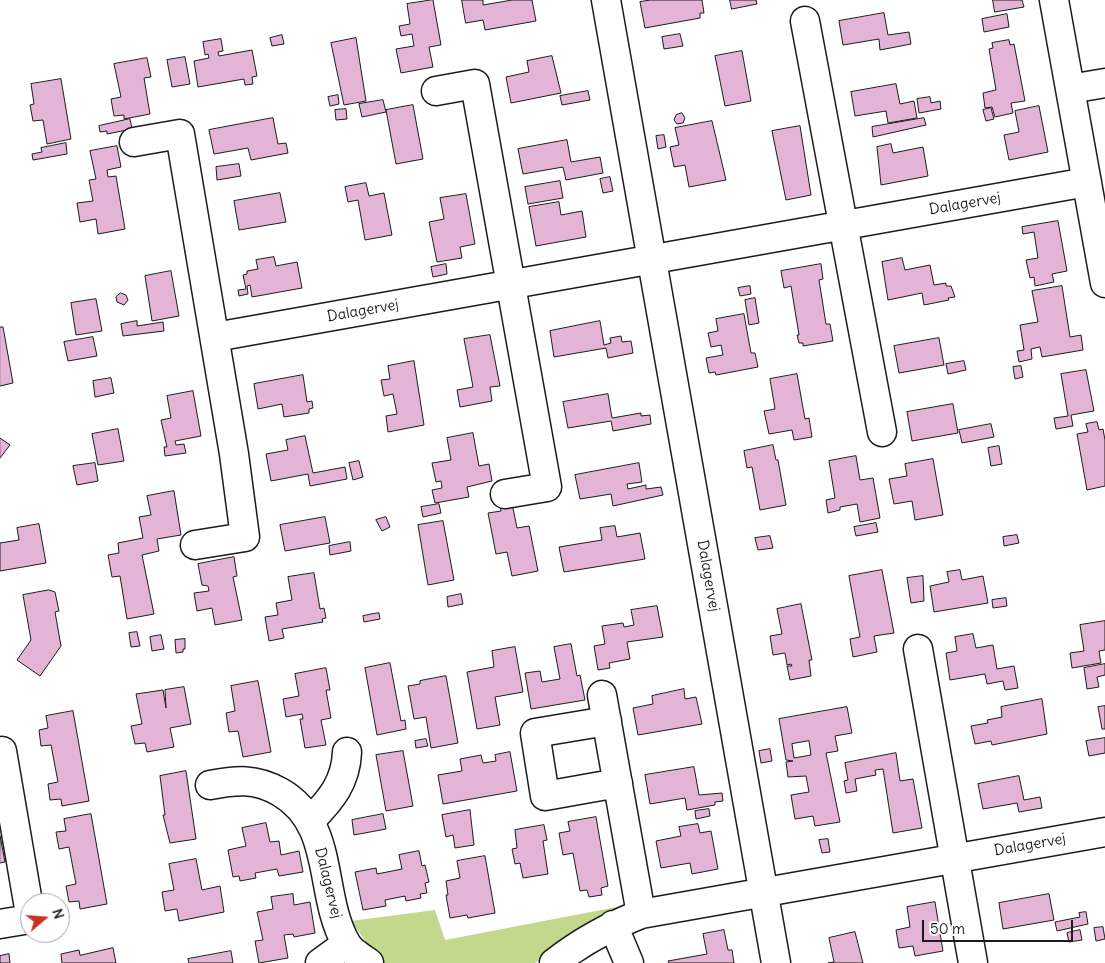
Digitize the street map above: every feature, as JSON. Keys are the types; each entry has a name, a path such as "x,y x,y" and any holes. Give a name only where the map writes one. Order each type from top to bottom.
{"street":[{"name":"Dalagervej","path":"606,0 776,963"},
{"path":"1054,0 1105,283"},
{"path":"804,21 882,432"},
{"path":"1070,89 1105,83"},
{"path":"436,91 475,84 547,487 505,494"},
{"path":"134,142 180,134 234,454 245,537 195,546"},
{"name":"Dalagervej","path":"215,337 1087,182"},
{"path":"918,649 973,963"},
{"path":"602,695 642,914"},
{"path":"607,721 535,733 544,796 618,783"},
{"path":"2,751 26,893"},
{"path":"310,821 330,801 340,784 346,769 347,752"},
{"name":"Dalagervej","path":"210,785 236,780 264,784 291,798 310,821 322,850 336,919 346,944 369,963"},
{"name":"Dalagervej","path":"554,963 573,948 613,925 642,914 1105,832"},
{"path":"0,924 20,921"},
{"path":"613,925 629,963"},
{"path":"320,963 346,944"}],"green space":[{"path":"622,906 535,963 384,963 380,961 351,921 435,910 445,940"}],"building":[{"path":"433,0 441,45 429,47 433,67 401,73 396,49 414,46 412,34 401,36 399,26 410,24 407,4"},
{"path":"462,0 483,0 483,5 512,0 532,0 536,21 485,30 483,20 466,23"},
{"path":"651,0 702,0 704,13 700,13 700,18 645,28 640,2"},
{"path":"730,0 756,0 757,4 732,9"},
{"path":"993,0 1022,0 1024,7 995,12"},
{"path":"884,13 888,35 909,32 911,44 880,50 879,39 843,45 839,21"},
{"path":"1007,14 1009,27 984,32 982,19"},
{"path":"680,34 683,46 664,49 662,37"},
{"path":"282,35 284,44 272,46 270,38"},
{"path":"356,38 366,101 344,105 331,43"},
{"path":"221,39 223,51 218,52 219,56 252,50 257,76 252,77 253,84 245,85 244,79 198,87 194,61 209,58 208,54 205,55 203,42"},
{"path":"1009,40 1010,45 1014,44 1025,101 1011,103 1013,113 995,117 992,107 985,108 983,93 996,90 989,49 993,48 992,43"},
{"path":"742,51 751,101 725,106 715,56"},
{"path":"552,56 561,93 511,103 506,77 529,72 527,61"},
{"path":"185,57 190,84 172,87 167,60"},
{"path":"147,58 151,77 144,78 150,114 124,119 124,115 114,116 111,99 121,97 114,64"},
{"path":"61,79 71,139 47,144 43,120 33,121 30,105 34,104 31,84"},
{"path":"896,84 900,104 914,101 917,118 888,123 886,111 855,116 851,92"},
{"path":"588,91 590,100 562,105 560,96"},
{"path":"338,95 339,104 330,106 328,97"},
{"path":"930,97 931,103 940,101 941,109 919,113 917,99"},
{"path":"383,100 386,112 362,117 359,104"},
{"path":"413,105 423,159 396,164 386,110"},
{"path":"1039,106 1048,152 1009,160 1004,135 1019,132 1015,111"},
{"path":"991,108 994,119 986,121 983,110"},
{"path":"346,109 347,119 336,120 335,110"},
{"path":"682,113 685,118 683,123 677,124 674,120 676,115"},
{"path":"273,118 278,144 286,143 288,153 251,160 248,148 214,154 209,130"},
{"path":"924,118 926,125 873,137 872,127"},
{"path":"130,119 132,129 107,134 107,131 100,132 99,126"},
{"path":"712,121 726,180 689,187 685,165 674,167 670,147 679,145 675,128"},
{"path":"800,126 811,195 786,200 772,131"},
{"path":"664,135 666,147 658,149 656,136"},
{"path":"567,140 571,162 600,157 603,173 566,180 563,167 523,174 518,149"},
{"path":"66,143 67,154 33,160 32,154 42,152 41,148"},
{"path":"891,144 893,153 923,147 928,176 881,185 877,147"},
{"path":"117,146 121,167 107,170 108,177 116,176 125,229 98,234 96,219 80,222 77,203 93,201 89,180 96,179 90,151"},
{"path":"239,164 241,176 217,180 216,167"},
{"path":"610,177 613,191 603,193 600,179"},
{"path":"560,181 563,198 528,204 525,187"},
{"path":"366,183 369,196 384,193 392,235 365,240 358,200 348,202 345,187"},
{"path":"280,193 286,222 239,230 234,201"},
{"path":"466,194 475,244 460,247 462,258 437,262 429,222 444,219 440,198"},
{"path":"559,202 561,215 582,211 586,237 536,246 529,207"},
{"path":"1058,221 1067,271 1052,274 1054,282 1035,286 1034,277 1030,278 1026,260 1038,258 1034,232 1023,234 1022,227"},
{"path":"274,257 276,266 297,262 302,288 252,297 250,285 247,286 248,294 239,296 238,290 246,289 243,275 247,274 247,271 258,269 256,260"},
{"path":"902,258 905,270 930,265 934,285 946,283 946,286 951,286 955,297 924,305 922,293 888,300 882,262"},
{"path":"446,264 447,274 433,277 431,267"},
{"path":"821,264 823,279 819,280 826,324 830,324 833,341 803,346 803,343 799,343 797,335 799,335 791,286 784,288 781,271"},
{"path":"171,271 179,316 152,321 145,276"},
{"path":"750,286 751,294 740,296 738,288"},
{"path":"1062,286 1070,337 1081,335 1083,350 1042,357 1040,347 1031,349 1032,359 1019,362 1017,351 1024,350 1020,325 1038,322 1032,291"},
{"path":"121,293 126,295 128,300 124,305 117,302 116,297"},
{"path":"755,298 759,323 749,325 745,300"},
{"path":"96,299 102,331 76,335 71,303"},
{"path":"744,314 751,353 755,353 758,367 716,375 715,372 709,373 706,358 723,355 721,345 711,347 708,333 718,331 716,319"},
{"path":"137,321 137,326 163,322 164,331 123,336 121,324"},
{"path":"600,321 604,345 611,343 610,338 621,336 622,342 631,341 633,353 608,358 606,348 554,357 550,331"},
{"path":"0,327 3,327 13,383 0,386"},
{"path":"490,335 500,386 490,387 492,401 460,407 457,390 473,387 464,339"},
{"path":"93,337 97,356 68,361 64,342"},
{"path":"939,338 944,365 899,373 894,346"},
{"path":"414,361 424,425 388,432 386,416 397,414 393,394 384,396 381,380 390,379 388,366"},
{"path":"964,361 966,370 948,374 946,364"},
{"path":"1021,366 1023,377 1015,379 1013,367"},
{"path":"1086,370 1094,411 1071,415 1073,426 1056,429 1054,418 1068,416 1061,374"},
{"path":"797,374 805,419 809,418 812,437 794,440 792,430 769,434 764,411 775,409 770,379"},
{"path":"303,375 307,402 312,401 313,408 309,409 309,413 284,417 282,404 258,409 254,384"},
{"path":"111,378 114,393 95,397 93,381"},
{"path":"193,391 201,436 175,441 176,445 184,444 186,453 165,456 164,447 167,447 161,420 171,418 167,396"},
{"path":"608,394 612,418 641,413 641,416 650,415 651,424 613,431 611,421 568,428 563,402"},
{"path":"953,404 958,433 912,441 907,412"},
{"path":"1097,422 1099,430 1103,429 1105,440 1105,486 1087,490 1077,434 1088,432 1086,424"},
{"path":"991,424 994,437 962,443 959,430"},
{"path":"118,429 124,461 98,465 92,434"},
{"path":"473,433 479,466 489,464 492,481 467,487 469,497 435,503 432,490 442,488 441,481 436,482 432,463 451,460 447,438"},
{"path":"305,436 313,473 345,467 347,479 310,486 308,474 271,481 266,454 288,450 286,440"},
{"path":"0,438 10,445 0,458"},
{"path":"773,445 776,460 778,460 786,505 760,510 752,467 747,468 744,451"},
{"path":"999,446 1002,464 991,466 988,448"},
{"path":"856,456 860,480 873,478 880,518 860,522 857,504 840,507 840,510 828,513 826,500 835,498 829,461"},
{"path":"933,459 943,515 915,520 912,501 894,504 889,479 907,476 905,464"},
{"path":"359,461 363,477 353,480 349,463"},
{"path":"95,463 98,481 77,485 73,466"},
{"path":"639,463 642,482 627,484 628,489 646,485 646,489 661,487 663,495 613,506 611,494 580,499 575,475"},
{"path":"174,491 181,535 157,539 159,551 142,555 154,614 127,619 120,576 112,577 108,555 119,553 118,543 143,538 139,517 151,515 147,496"},
{"path":"512,503 517,528 529,526 538,571 512,576 507,552 496,554 488,513 501,511 500,506"},
{"path":"439,504 441,513 423,517 421,507"},
{"path":"325,517 330,543 285,551 280,525"},
{"path":"386,517 390,527 382,531 376,520"},
{"path":"443,521 454,580 428,585 418,525"},
{"path":"876,523 878,532 856,536 854,527"},
{"path":"39,524 46,563 0,571 0,543 19,540 17,528"},
{"path":"615,526 617,537 640,533 645,559 564,572 559,547 602,540 600,528"},
{"path":"1017,535 1019,543 1004,546 1003,537"},
{"path":"770,536 773,548 758,550 755,538"},
{"path":"350,542 351,551 330,555 329,546"},
{"path":"234,557 237,576 233,577 242,620 215,625 212,608 197,611 194,593 209,591 208,586 202,585 198,564"},
{"path":"882,570 894,633 874,636 877,652 853,657 850,639 860,637 849,576"},
{"path":"960,570 962,580 983,576 988,603 934,612 930,586 949,582 947,572"},
{"path":"314,573 320,609 324,608 326,618 322,619 323,622 282,629 284,638 269,641 265,617 278,615 276,603 292,600 288,577"},
{"path":"923,576 924,601 911,603 907,578"},
{"path":"49,590 55,592 59,611 55,612 61,646 40,676 17,660 31,640 23,595"},
{"path":"461,594 463,604 448,607 447,597"},
{"path":"1006,598 1007,606 993,608 992,600"},
{"path":"801,604 812,660 809,660 811,676 790,680 787,666 792,666 791,664 787,665 785,653 773,655 770,636 782,634 777,609"},
{"path":"657,606 663,637 627,642 630,659 609,663 610,668 598,670 594,646 605,644 602,626 623,623 624,627 634,625 631,610"},
{"path":"379,613 380,619 364,622 363,616"},
{"path":"1105,621 1105,650 1099,651 1101,663 1072,668 1070,653 1084,651 1080,625"},
{"path":"137,632 140,646 131,647 129,633"},
{"path":"973,634 976,648 993,645 997,669 1014,666 1018,688 1005,690 1003,681 987,684 985,674 950,680 946,653 957,651 955,637"},
{"path":"161,635 164,649 152,651 150,637"},
{"path":"185,639 185,649 183,649 183,652 176,653 175,640"},
{"path":"571,644 577,676 580,675 585,700 531,709 525,673 540,671 542,682 560,679 554,647"},
{"path":"515,647 523,692 495,697 500,725 477,729 467,672 494,667 492,651"},
{"path":"390,663 401,721 405,720 406,729 377,735 365,668"},
{"path":"1105,664 1105,675 1097,677 1099,687 1087,689 1084,668"},
{"path":"326,668 330,690 326,690 331,718 321,720 326,745 305,748 300,719 303,719 302,714 286,717 283,699 299,696 295,674"},
{"path":"446,676 458,743 431,748 426,717 414,719 408,686 420,684 420,681"},
{"path":"258,681 271,752 243,757 238,731 229,732 226,713 235,711 231,686"},
{"path":"184,687 191,724 170,728 174,747 147,752 145,743 135,744 131,726 142,724 136,694 163,690 166,708 165,690"},
{"path":"684,689 685,699 696,697 702,724 638,735 633,708 653,704 652,696"},
{"path":"1042,699 1047,734 992,745 991,741 975,744 971,726 988,723 987,720 1002,717 1001,707"},
{"path":"1105,706 1105,729 1102,729 1098,707"},
{"path":"847,707 852,733 835,736 838,751 826,753 840,822 815,826 813,816 795,819 791,795 809,792 806,776 788,777 786,762 793,761 786,760 779,719","holes":["809,741 811,755 794,758 792,744"]},
{"path":"73,711 89,801 62,806 61,799 50,800 48,784 58,782 51,745 41,746 39,730 48,728 46,716"},
{"path":"1105,738 1105,753 1089,756 1086,741"},
{"path":"426,739 428,746 416,748 415,741"},
{"path":"770,749 772,761 761,763 759,751"},
{"path":"403,751 413,806 386,811 376,755"},
{"path":"510,752 517,791 443,804 438,775 462,771 460,759 481,755 483,763 496,761 495,755"},
{"path":"896,753 900,781 913,779 922,828 893,833 883,769 875,770 876,775 855,779 857,791 846,793 844,781 848,780 845,763"},
{"path":"694,767 699,795 722,793 723,801 715,802 715,805 687,810 685,798 650,804 645,775"},
{"path":"186,771 196,839 170,843 163,815 165,815 160,776"},
{"path":"1019,776 1024,800 1040,797 1042,808 1019,812 1017,803 983,809 978,784"},
{"path":"709,809 710,816 696,819 695,811"},
{"path":"470,810 474,845 455,848 453,835 446,837 442,815"},
{"path":"91,814 107,904 80,909 79,901 70,902 70,893 67,893 66,886 76,884 69,847 59,849 56,832 66,831 64,819"},
{"path":"383,814 386,829 354,835 352,820"},
{"path":"596,817 608,886 601,888 602,895 589,897 587,890 580,891 573,853 563,855 559,833 570,831 568,822"},
{"path":"266,823 270,842 279,841 281,855 299,851 303,872 279,876 277,869 255,873 256,878 240,881 239,876 233,877 228,850 246,846 242,828"},
{"path":"698,824 700,833 711,831 718,869 692,874 690,863 661,868 656,841 681,836 679,827"},
{"path":"544,825 547,840 543,841 548,874 523,878 520,863 515,864 512,849 517,848 515,830"},
{"path":"0,836 5,862 0,863"},
{"path":"828,839 830,852 822,853 819,840"},
{"path":"419,851 422,866 425,865 429,882 425,883 427,893 420,894 421,898 406,901 405,896 385,900 386,906 363,910 355,872 376,868 377,874 402,869 399,855"},
{"path":"485,856 495,913 468,918 467,915 450,918 446,895 448,895 446,881 460,878 457,861"},
{"path":"196,859 202,890 220,886 224,912 179,921 177,909 165,911 162,892 174,890 169,864"},
{"path":"293,894 294,905 310,902 315,933 294,937 293,934 284,935 288,958 259,963 255,941 263,940 257,912 273,909 271,897"},
{"path":"1049,894 1054,920 1003,929 999,903"},
{"path":"935,902 943,951 915,956 913,946 899,948 896,930 910,927 907,907"},
{"path":"1086,912 1088,924 1057,931 1055,922 1080,917 1079,913"},
{"path":"1103,927 1105,939 1096,941 1094,928"},
{"path":"724,930 728,950 732,950 734,963 669,963 668,961 707,954 703,934"},
{"path":"1080,930 1082,940 1069,942 1067,933"},
{"path":"855,932 863,963 828,963 834,962 829,938"},
{"path":"113,948 116,963 62,963 61,954 79,950 80,955"},
{"path":"231,951 233,963 189,963 188,959"},
{"path":"9,954 10,963 0,963 0,956"}]}
